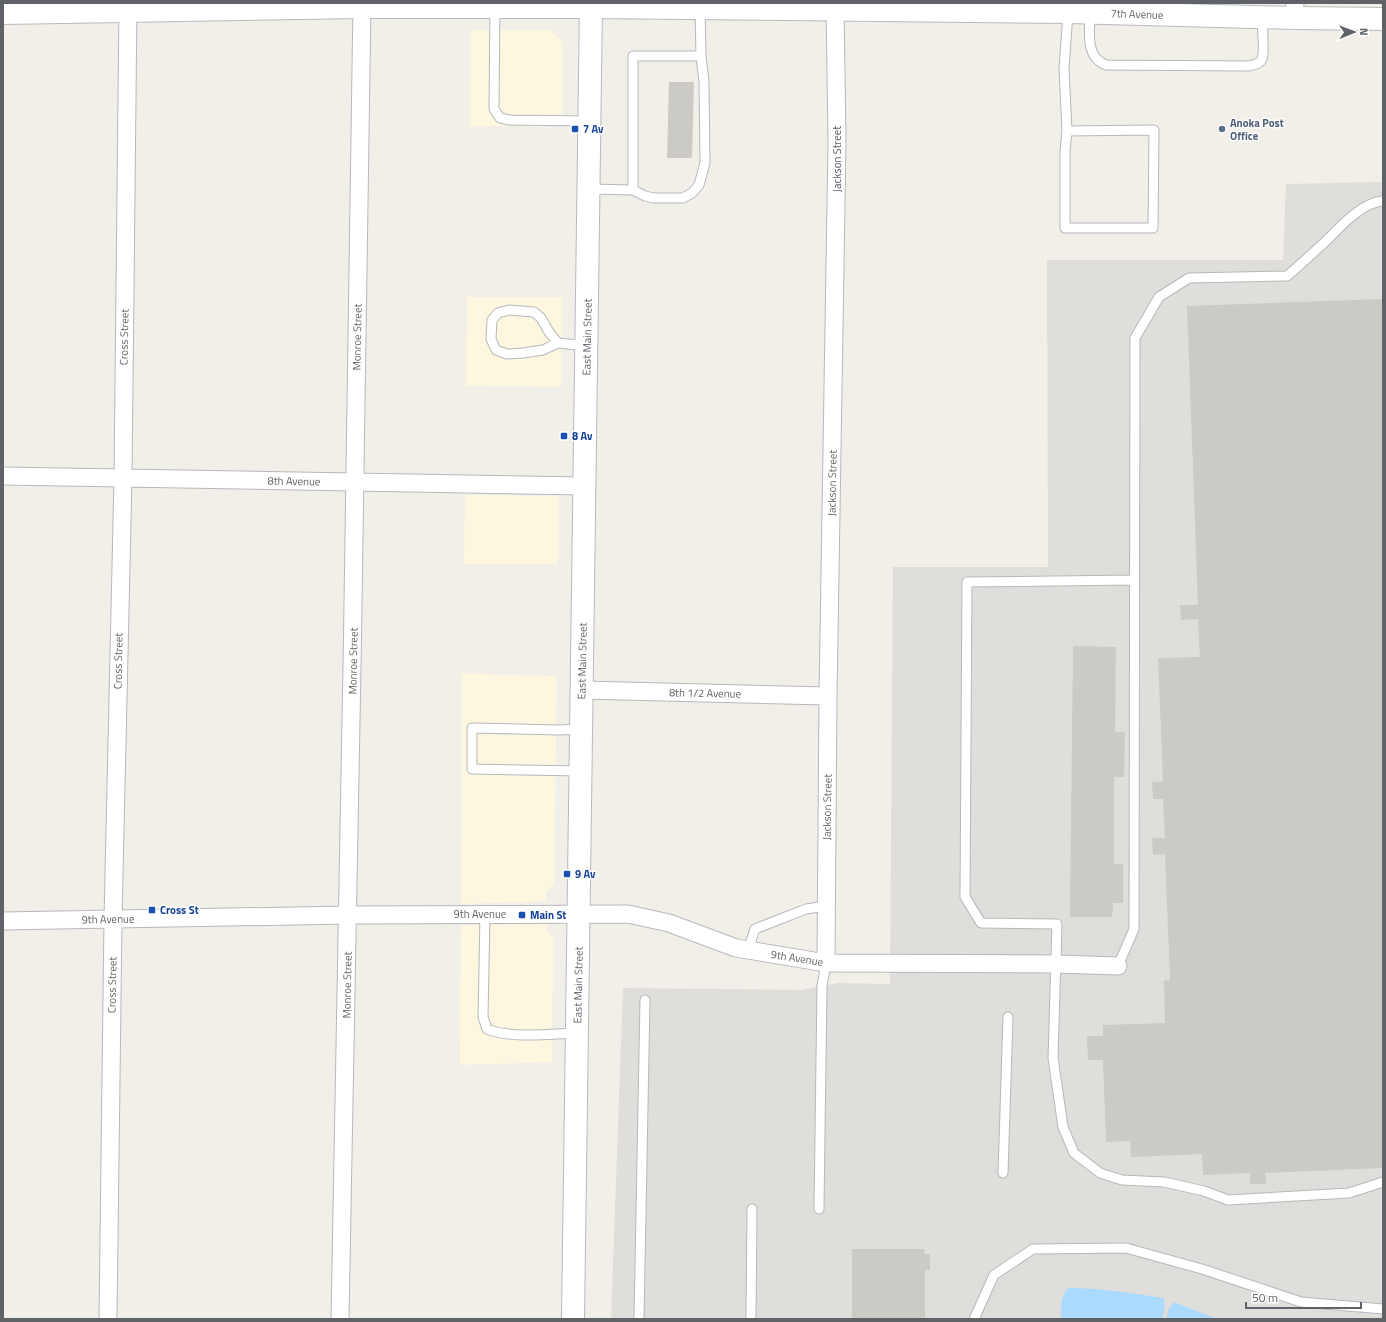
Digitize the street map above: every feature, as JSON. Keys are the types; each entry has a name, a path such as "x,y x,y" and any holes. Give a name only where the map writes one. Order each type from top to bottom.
{"street":[{"name":"7th Avenue","path":"3,13 128,7 362,5 591,5 700,8 774,6 1068,7 1090,12 1262,17 1295,11 1383,19"},
{"name":"Monroe Street","path":"340,1319 356,482 362,5"},
{"name":"East Main Street","path":"573,1319 591,5"},
{"name":"Jackson Street","path":"826,963 828,696 837,144 835,6"},
{"name":"Cross Street","path":"108,1319 113,919 123,478 128,7"},
{"name":"8th Avenue","path":"3,476 585,486"},
{"name":"8th 1/2 Avenue","path":"582,690 828,696"},
{"name":"9th Avenue","path":"3,921 348,915 628,914 669,923 736,948 826,963 1056,964 1118,966"}],"lane":[{"path":"496,6 494,109 500,118 510,120 589,121"},
{"path":"1067,131 1154,130 1153,228 1065,228 1065,151 1067,131 1064,69 1068,7"},
{"path":"589,189 633,190 645,196 654,198 683,198 692,193 699,185 705,163 704,82 701,56 700,8"},
{"path":"1090,12 1090,43 1092,51 1097,60 1106,65 1248,66 1257,64 1262,60 1263,53 1262,17"},
{"path":"633,190 633,56 701,56"},
{"path":"1118,966 1134,929 1135,338 1159,297 1189,278 1287,276 1344,221 1375,201 1383,201"},
{"path":"558,344 549,332 542,318 534,312 509,310 498,313 492,320 491,338 496,350 507,354 543,350 558,344 587,346"},
{"path":"1134,580 966,582 965,897 981,923 1057,924 1053,1058 1063,1126 1074,1153 1100,1173 1122,1180 1164,1182 1204,1191 1228,1200 1349,1193 1383,1182"},
{"path":"581,729 559,730 472,728 472,769 581,771"},
{"path":"748,950 755,930 806,910 826,906"},
{"path":"484,914 483,1017 487,1029 497,1033 531,1035 578,1033"},
{"path":"818,1209 822,986 826,963"},
{"path":"639,1319 645,1000"},
{"path":"1003,1173 1008,1016"},
{"path":"751,1319 752,1209"},
{"path":"974,1319 994,1275 1033,1249 1126,1248 1202,1269 1301,1302 1383,1309"}],"shaded area":[{"path":"471,30 550,30 562,41 562,126 470,126"},
{"path":"1383,182 1383,1319 611,1319 623,988 801,990 838,983 890,984 893,567 1048,567 1047,260 1283,260 1286,184"},
{"path":"467,297 562,297 561,387 466,386"},
{"path":"465,495 559,496 558,564 464,564"},
{"path":"462,674 557,676 554,884 546,892 546,901 461,904"},
{"path":"547,924 547,931 553,938 552,1062 460,1065 461,925"}],"water":[{"path":"1068,1288 1104,1290 1163,1298 1165,1306 1162,1319 1061,1319 1062,1299"},
{"path":"1174,1302 1217,1319 1167,1319 1168,1310"}],"building":[{"path":"669,82 694,82 692,158 667,158"},
{"path":"1383,299 1383,1168 1265,1173 1266,1184 1250,1184 1250,1173 1203,1175 1202,1154 1131,1157 1130,1141 1106,1142 1103,1060 1088,1060 1087,1036 1103,1036 1103,1025 1165,1023 1164,981 1170,980 1165,854 1153,855 1152,838 1165,838 1163,799 1153,799 1152,782 1163,781 1158,658 1200,657 1198,619 1181,620 1180,605 1198,605 1187,306"},
{"path":"1073,646 1116,647 1115,732 1125,732 1124,777 1114,777 1114,864 1123,864 1123,903 1113,903 1112,917 1070,917"},
{"path":"852,1249 925,1249 924,1254 930,1254 930,1270 925,1270 925,1319 852,1319"}],"place":[{"name":"7 Av","path":"575,129"},
{"name":"Anoka Post Office","path":"1222,129"},
{"name":"8 Av","path":"564,436"},
{"name":"9 Av","path":"567,874"},
{"name":"Cross St","path":"152,910"},
{"name":"Main St","path":"522,915"}]}
